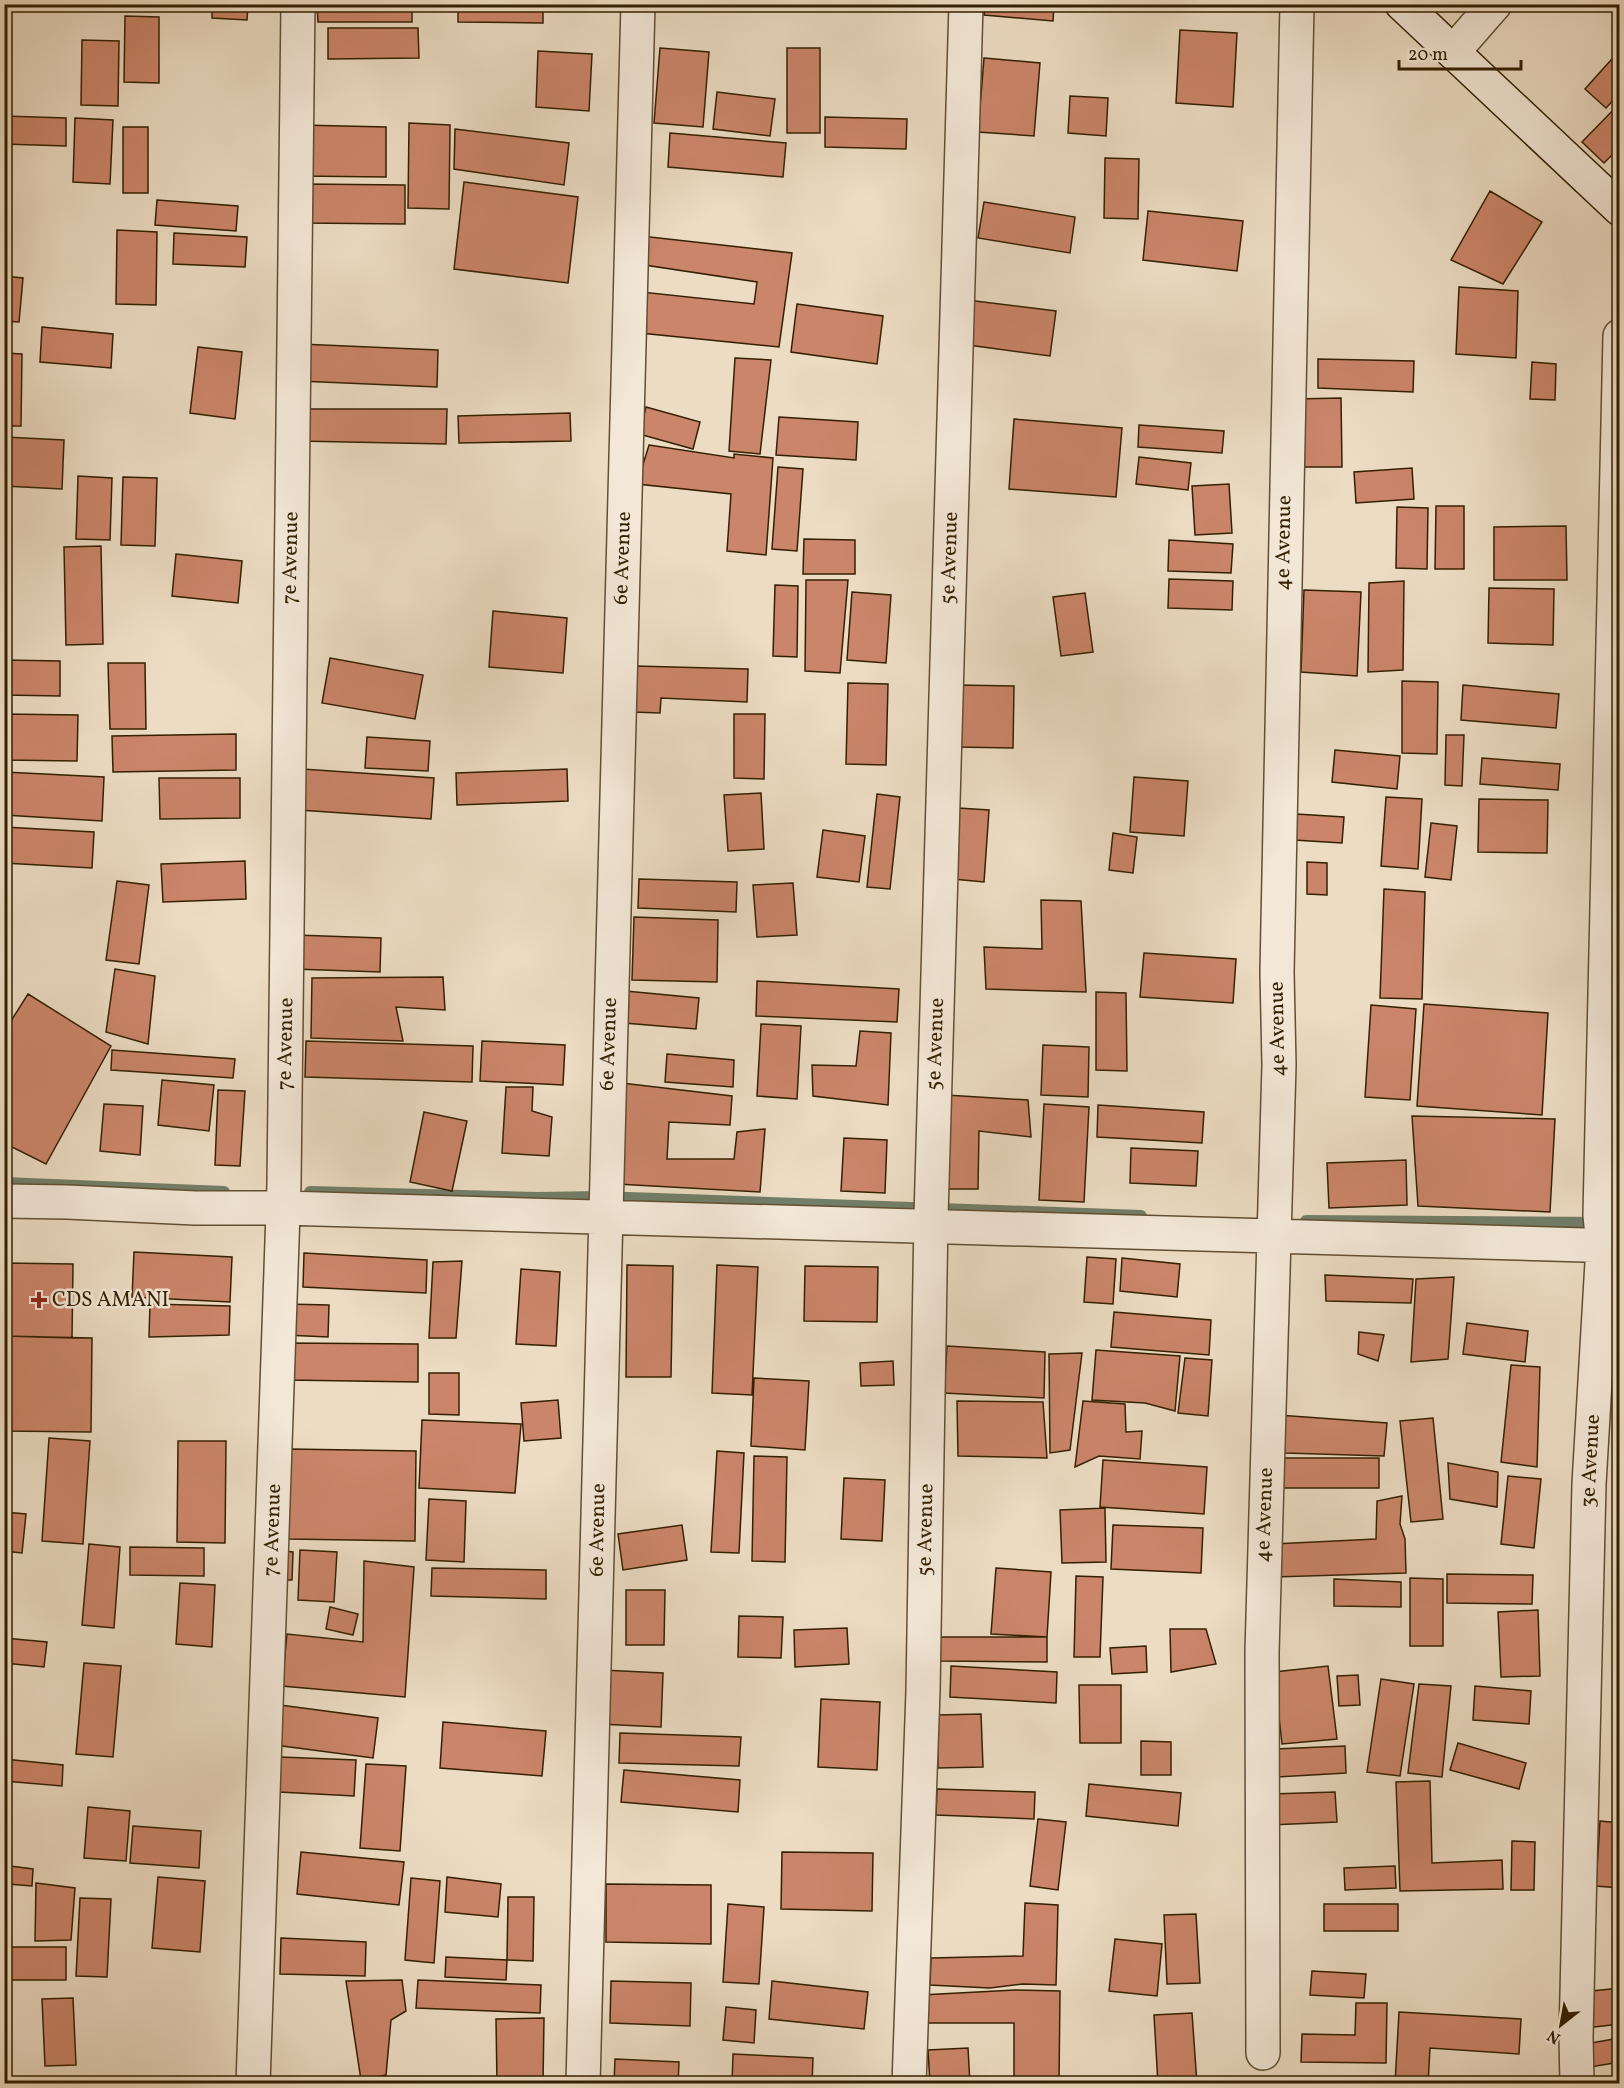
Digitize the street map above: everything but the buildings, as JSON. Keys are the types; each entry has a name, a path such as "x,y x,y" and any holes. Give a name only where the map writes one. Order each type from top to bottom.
{"street":[{"name":"7e Avenue","path":"253,2084 283,1196 298,4"},
{"name":"6e Avenue","path":"583,2084 638,4"},
{"name":"5e Avenue","path":"909,2084 923,1691 931,1215 966,4"},
{"name":"4e Avenue","path":"1263,2053 1262,1652 1279,1065 1277,972 1282,632 1297,4"},
{"path":"1402,4 1620,209"},
{"path":"1453,52 1495,4"},
{"name":"3e Avenue","path":"1577,2084 1589,1484 1606,1234 1620,336"},
{"path":"4,1201 195,1208 283,1196 1606,1234"}],"waterway":[{"path":"4,1183 224,1192"},
{"path":"310,1192 538,1198 600,1197 1141,1216"},
{"path":"1306,1221 1620,1223"}],"place":[{"name":"CDS AMANI","path":"39,1300"}]}
